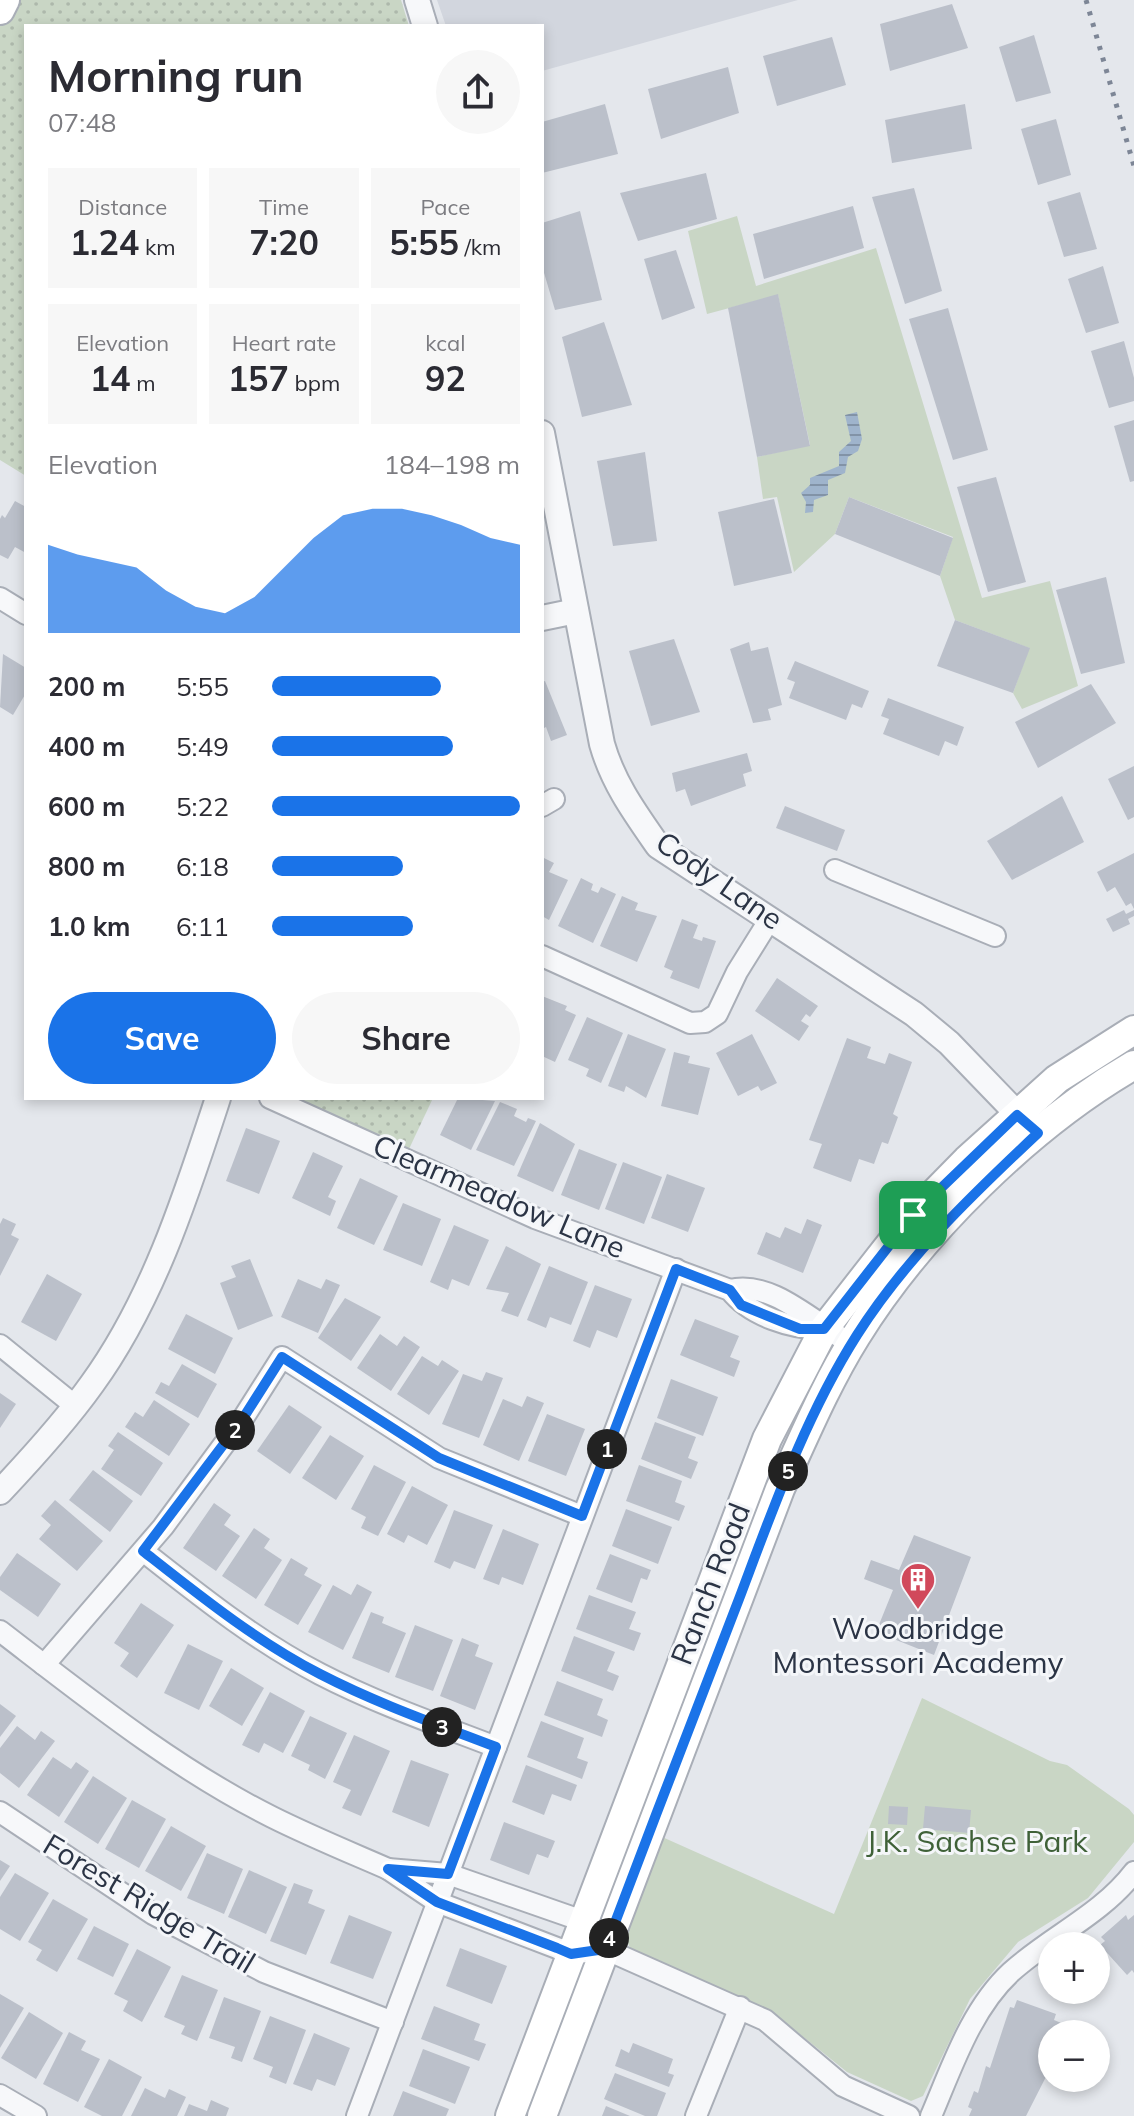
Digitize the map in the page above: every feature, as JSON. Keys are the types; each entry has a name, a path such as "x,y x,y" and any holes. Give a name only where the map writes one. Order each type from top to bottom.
{"main road":[{"path":"0,10 5,0"},
{"name":"Ranch Road","path":"510,2116 767,1439 824,1329 913,1215 1057,1079 1134,1030"},
{"name":"Ranch Road","path":"542,2116 780,1489 816,1408 852,1344 919,1253 968,1199 1038,1133 1105,1081 1134,1065"}],"street":[{"path":"417,0 424,24"},
{"name":"Cody Lane","path":"544,443 610,774 658,846 914,1014 949,1043 1038,1133"},
{"path":"0,598 24,613"},
{"path":"544,618 576,611"},
{"path":"835,870 995,936"},
{"path":"544,957 690,1023 705,1022 717,1014 737,972 770,919"},
{"path":"0,1492 93,1384 149,1285 192,1177 217,1100"},
{"name":"Clearmeadow Lane","path":"274,1100 535,1218 730,1290 741,1305 800,1329 824,1329 852,1344"},
{"path":"357,2116 676,1269"},
{"path":"0,1345 74,1405"},
{"path":"44,1665 143,1551 242,1420 282,1357 439,1458 582,1516"},
{"path":"143,1551 250,1631 318,1673 390,1707 496,1747"},
{"path":"0,1631 123,1724 270,1816 388,1869 437,1902 571,1954 605,1949"},
{"name":"Forest Ridge Trail","path":"0,1812 153,1914 264,1972 393,2022"},
{"path":"388,1869 448,1874 583,1921 605,1949 740,2007 782,2031 843,2086 909,2116"},
{"path":"931,2116 964,2041 993,1993 1039,1949 1101,1907 1134,1872"},
{"path":"696,2116 740,2007"},
{"path":"0,2095 36,2116"}],"shaded area":[{"path":"437,0 798,0 544,70 544,24 445,24"}],"green space":[{"path":"13,0 401,0 408,24 24,24 24,475 0,460 0,20"},
{"path":"737,216 756,286 876,248 982,598 1050,581 1078,686 1022,709 1013,693 1029,648 955,620 940,576 953,537 849,497 835,534 794,572 777,497 763,499 757,457 810,445 778,295 707,314 688,231"},
{"path":"300,1100 432,1100 409,1149"},
{"name":"J.K. Sachse Park","path":"922,1698 1050,1761 1067,1765 1129,1809 1134,1815 1134,1842 1088,1898 1018,1942 970,1999 923,2096 911,2101 847,2072 791,2027 759,2006 632,1951 622,1933 660,1836 834,1914"}],"water":[{"path":"857,412 862,439 858,451 848,457 845,473 828,480 828,495 814,500 813,512 805,513 806,502 801,493 810,485 810,478 839,466 839,452 851,441 845,415"}],"building":[{"path":"952,4 968,48 890,71 880,24"},
{"path":"1034,35 1051,93 1016,102 999,47"},
{"path":"832,37 846,85 777,106 763,56"},
{"path":"728,67 739,113 661,139 648,89"},
{"path":"605,104 618,154 544,172 544,121"},
{"path":"965,104 972,149 892,163 885,120"},
{"path":"1056,119 1071,175 1038,185 1021,129"},
{"path":"706,173 717,219 638,241 620,193"},
{"path":"914,188 942,291 905,304 872,197"},
{"path":"1080,192 1097,249 1064,257 1047,202"},
{"path":"853,206 864,248 764,279 753,234"},
{"path":"580,211 602,300 555,310 544,273 544,222"},
{"path":"676,250 695,308 662,320 644,259"},
{"path":"1103,266 1119,323 1086,333 1068,279"},
{"path":"778,294 810,446 757,457 728,308"},
{"path":"948,308 988,450 953,460 909,319"},
{"path":"604,322 632,405 582,417 562,337"},
{"path":"1124,341 1134,378 1134,401 1109,408 1091,351"},
{"path":"1134,420 1134,481 1130,482 1114,426"},
{"path":"645,452 657,541 613,546 597,461"},
{"path":"996,477 1026,582 988,592 957,487"},
{"path":"849,497 953,538 940,576 835,534"},
{"path":"774,499 792,573 734,586 718,512"},
{"path":"15,501 24,506 24,552 15,547 8,559 0,555 0,519 2,515 5,518"},
{"path":"1106,577 1125,663 1081,674 1056,590"},
{"path":"955,620 1030,648 1013,693 937,666"},
{"path":"674,639 700,712 651,726 629,651"},
{"path":"749,642 751,651 768,647 782,705 768,709 771,720 753,723 730,649"},
{"path":"3,654 24,667 24,696 13,715 0,707"},
{"path":"795,661 869,691 862,708 852,704 846,720 789,698 795,682 787,679"},
{"path":"544,681 567,735 551,741 544,728"},
{"path":"1091,684 1116,723 1038,768 1015,722"},
{"path":"888,698 964,727 957,746 945,741 939,756 883,734 889,719 881,716"},
{"path":"747,753 752,771 743,774 746,786 691,806 685,789 676,792 672,773"},
{"path":"1134,766 1134,817 1128,820 1108,779"},
{"path":"1062,796 1084,842 1012,880 987,841"},
{"path":"785,806 845,830 837,851 776,828"},
{"path":"1134,853 1134,909 1131,903 1126,906 1115,887 1107,892 1097,872"},
{"path":"544,858 554,863 549,872 568,880 549,920 544,917"},
{"path":"581,878 593,884 591,890 598,893 601,887 616,894 593,943 558,926"},
{"path":"622,896 638,903 635,910 657,916 637,962 600,946"},
{"path":"1124,910 1126,914 1134,910 1134,916 1128,919 1130,924 1113,932 1106,919"},
{"path":"682,919 698,925 693,938 716,941 699,989 670,978 673,971 664,967"},
{"path":"777,978 818,1006 810,1017 806,1014 801,1021 809,1026 799,1041 755,1011"},
{"path":"544,997 567,1006 565,1010 576,1015 555,1062 544,1057"},
{"path":"587,1017 623,1033 601,1083 586,1076 589,1069 568,1060"},
{"path":"628,1034 666,1049 646,1098 626,1086 624,1092 608,1086"},
{"path":"752,1034 777,1083 761,1091 758,1086 738,1096 716,1053"},
{"path":"847,1038 871,1047 867,1058 885,1064 889,1053 912,1062 893,1114 898,1117 888,1144 882,1142 874,1164 859,1159 851,1182 813,1168 822,1144 809,1140"},
{"path":"674,1052 690,1056 688,1063 710,1068 698,1115 661,1106"},
{"path":"457,1100 495,1101 471,1150 440,1135"},
{"path":"500,1102 517,1109 514,1116 526,1122 528,1118 536,1121 514,1166 476,1150"},
{"path":"540,1123 575,1144 553,1192 517,1176"},
{"path":"246,1128 280,1141 259,1194 226,1181"},
{"path":"579,1149 617,1164 599,1210 561,1195"},
{"path":"313,1152 343,1166 328,1197 336,1201 330,1216 292,1198"},
{"path":"623,1162 662,1177 644,1224 605,1209"},
{"path":"667,1174 705,1188 688,1232 651,1218"},
{"path":"360,1178 398,1196 374,1245 337,1228"},
{"path":"403,1203 441,1219 422,1266 383,1250"},
{"path":"3,1218 16,1224 11,1235 19,1239 0,1276 0,1224"},
{"path":"807,1219 822,1225 803,1273 757,1254 766,1232 780,1238 785,1227 801,1234"},
{"path":"454,1225 489,1240 469,1286 452,1279 448,1290 430,1282"},
{"path":"506,1246 541,1264 518,1317 501,1311 509,1293 486,1289"},
{"path":"250,1259 273,1316 238,1330 220,1283 236,1277 231,1266"},
{"path":"549,1266 588,1282 571,1325 550,1317 546,1328 527,1320"},
{"path":"47,1274 82,1294 56,1341 21,1322"},
{"path":"298,1279 321,1289 326,1279 340,1285 318,1333 281,1317"},
{"path":"595,1285 632,1299 617,1338 597,1330 590,1348 573,1341"},
{"path":"345,1298 381,1317 351,1361 318,1338"},
{"path":"186,1314 233,1338 215,1374 168,1349"},
{"path":"695,1319 739,1336 730,1357 740,1361 734,1377 680,1355"},
{"path":"380,1334 397,1346 404,1336 420,1347 391,1391 357,1368"},
{"path":"422,1356 438,1366 442,1360 459,1371 429,1415 397,1394"},
{"path":"182,1364 217,1384 198,1418 155,1393 161,1382 169,1386"},
{"path":"486,1372 503,1378 479,1438 442,1424 463,1374 482,1381"},
{"path":"671,1379 718,1397 703,1436 657,1418"},
{"path":"0,1393 16,1404 0,1428"},
{"path":"527,1396 544,1403 519,1461 483,1445 503,1399 522,1407"},
{"path":"154,1400 190,1424 169,1456 125,1427 135,1412 143,1417"},
{"path":"289,1405 322,1427 290,1474 257,1451"},
{"path":"547,1414 585,1429 566,1476 528,1461"},
{"path":"655,1422 696,1437 688,1458 698,1462 691,1479 641,1459"},
{"path":"118,1432 163,1463 141,1496 101,1469 114,1450 108,1446"},
{"path":"330,1435 364,1456 336,1500 302,1478"},
{"path":"374,1465 406,1482 378,1536 361,1528 366,1517 351,1509"},
{"path":"639,1465 682,1481 675,1502 685,1506 679,1521 626,1501"},
{"path":"93,1470 133,1501 110,1532 69,1500"},
{"path":"412,1486 448,1505 427,1545 408,1535 404,1543 387,1534"},
{"path":"55,1500 103,1541 77,1571 39,1539 51,1525 41,1516"},
{"path":"214,1503 231,1515 224,1525 240,1536 216,1571 183,1548"},
{"path":"626,1509 672,1527 658,1564 612,1546"},
{"path":"454,1510 493,1525 475,1569 454,1561 450,1569 434,1562"},
{"path":"254,1528 270,1539 264,1548 282,1560 256,1599 222,1576"},
{"path":"503,1529 539,1544 523,1585 502,1577 499,1585 483,1579"},
{"name":"Woodbridge Montessori Academy","path":"914,1535 971,1557 934,1655 876,1632 893,1590 864,1579 871,1560 899,1570"},
{"path":"17,1553 61,1584 38,1617 0,1590 0,1577"},
{"path":"610,1554 651,1570 647,1580 641,1578 632,1603 596,1589"},
{"path":"291,1558 308,1568 304,1575 322,1585 298,1625 264,1605"},
{"path":"357,1584 372,1592 343,1650 308,1632 333,1585 351,1595"},
{"path":"589,1595 636,1612 629,1629 641,1633 634,1651 576,1629"},
{"path":"141,1603 174,1625 137,1678 120,1666 129,1653 114,1643"},
{"path":"371,1612 384,1617 382,1623 406,1633 389,1673 352,1658"},
{"path":"415,1625 453,1640 433,1691 395,1677"},
{"path":"574,1636 615,1652 607,1671 619,1676 613,1691 561,1671"},
{"path":"462,1638 479,1645 475,1656 493,1663 475,1710 440,1696"},
{"path":"188,1644 223,1661 199,1710 164,1693"},
{"path":"231,1668 264,1688 242,1726 209,1706"},
{"path":"557,1681 603,1699 597,1715 608,1720 602,1737 544,1715"},
{"path":"270,1692 305,1711 283,1753 264,1743 259,1753 242,1745"},
{"path":"0,1704 16,1716 0,1737"},
{"path":"310,1716 347,1733 325,1779 308,1770 310,1765 291,1756"},
{"path":"541,1721 584,1738 577,1758 588,1762 582,1779 527,1757"},
{"path":"17,1726 35,1740 41,1731 55,1741 19,1788 0,1773 0,1748"},
{"path":"354,1735 390,1751 361,1816 342,1808 351,1790 333,1782"},
{"path":"53,1757 71,1769 76,1762 89,1771 59,1817 27,1795"},
{"path":"411,1760 449,1774 429,1827 392,1812"},
{"path":"526,1765 577,1785 571,1801 552,1794 544,1815 512,1802"},
{"path":"93,1776 127,1798 98,1844 64,1822"},
{"path":"132,1800 166,1819 139,1868 105,1849"},
{"path":"889,1806 908,1807 907,1825 888,1824"},
{"path":"925,1806 971,1810 969,1833 923,1829"},
{"path":"504,1822 555,1841 548,1858 537,1854 529,1875 490,1860"},
{"path":"171,1826 206,1846 181,1891 145,1871"},
{"path":"207,1853 243,1869 224,1914 187,1898"},
{"path":"0,1860 10,1866 0,1881"},
{"path":"249,1870 287,1887 266,1934 228,1917"},
{"path":"15,1873 49,1893 20,1941 0,1929 0,1897"},
{"path":"294,1883 313,1890 308,1903 325,1910 306,1955 270,1941"},
{"path":"53,1899 88,1919 57,1972 36,1960 42,1950 28,1942"},
{"path":"349,1915 392,1932 373,1979 330,1963"},
{"path":"1126,1915 1128,1920 1134,1915 1134,1973 1132,1970 1127,1975 1110,1956 1110,1932 1107,1932"},
{"path":"94,1926 129,1944 113,1977 77,1959"},
{"path":"460,1948 507,1966 492,2004 446,1986"},
{"path":"137,1949 171,1967 142,2022 123,2011 128,2001 114,1994"},
{"path":"182,1975 218,1990 197,2041 181,2034 185,2026 164,2017"},
{"path":"0,1994 24,2008 0,2048"},
{"path":"224,1997 261,2011 242,2062 231,2058 235,2047 209,2038"},
{"path":"1017,2000 1056,2014 1054,2020 1038,2020 1038,2092 1026,2116 969,2116 972,2109 968,2107 974,2091 978,2093 986,2066 990,2068 1010,2007 1014,2008"},
{"path":"434,2006 480,2024 474,2040 486,2044 479,2061 421,2039"},
{"path":"29,2012 63,2033 36,2079 1,2058"},
{"path":"270,2016 306,2030 286,2084 269,2077 273,2067 253,2059"},
{"path":"69,2032 86,2041 81,2050 100,2059 78,2102 43,2084"},
{"path":"314,2033 350,2048 335,2086 317,2079 312,2091 293,2084"},
{"path":"633,2043 673,2059 668,2073 674,2075 669,2087 615,2066 621,2049 629,2053"},
{"path":"423,2049 470,2067 455,2104 409,2086"},
{"path":"109,2059 142,2077 122,2116 102,2116 84,2107"},
{"path":"615,2073 666,2093 657,2116 645,2116 604,2099"},
{"path":"145,2088 165,2098 169,2089 186,2097 177,2116 131,2116"},
{"path":"403,2091 449,2109 446,2116 393,2116"},
{"path":"211,2100 229,2108 226,2116 184,2116 189,2104 207,2111"},
{"path":"606,2106 630,2116 602,2116"}],"railway":[{"path":"1086,0 1134,166"}],"place":[{"name":"Woodbridge Montessori Academy","path":"918,1611"}],"route":[{"path":"1017,1115 1038,1133 968,1199 919,1253 872,1312 816,1408 780,1489 605,1949 571,1954 437,1902 388,1869 448,1874 496,1747 390,1707 318,1673 262,1639 143,1551 242,1420 282,1357 439,1458 582,1516 676,1269 730,1290 741,1305 800,1329 824,1329 913,1215 1017,1115"}]}
